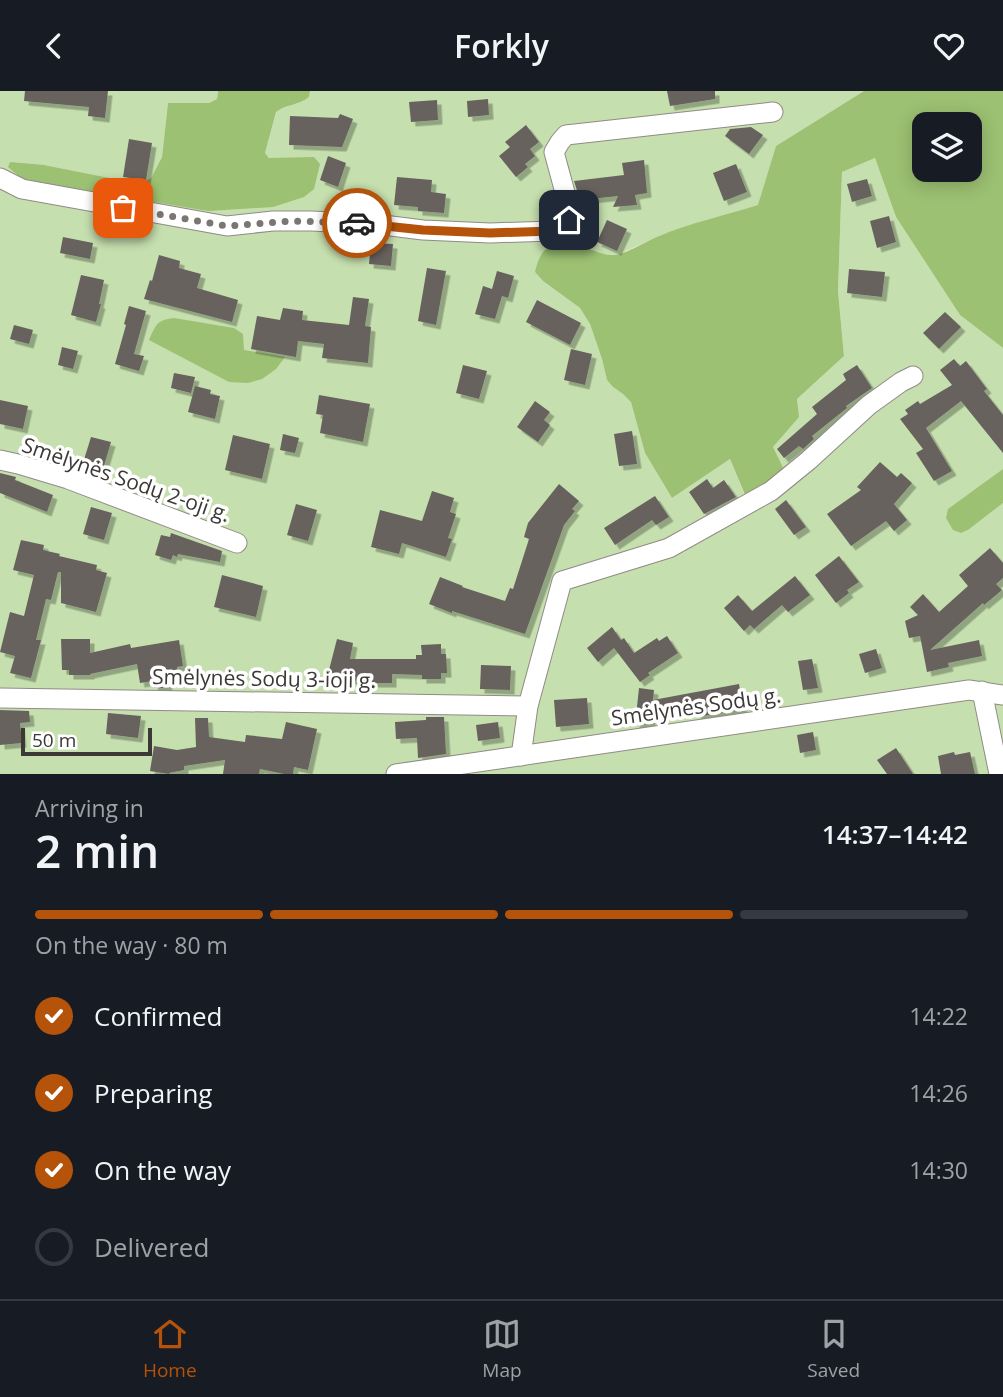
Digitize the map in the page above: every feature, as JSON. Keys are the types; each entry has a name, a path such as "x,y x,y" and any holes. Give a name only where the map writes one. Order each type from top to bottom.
{"street":[{"path":"0,178 22,189 227,226 311,221 490,233 552,231 569,220 570,211 554,152 566,135 773,112"},
{"path":"521,756 528,706 562,581 669,548 771,491 869,405 901,381 913,376"},
{"name":"Smėlynės Sodų 2-oji g.","path":"0,460 68,479 237,543"},
{"name":"Smėlynės Sodų g.","path":"396,774 969,690 1003,695"},
{"path":"982,691 999,774"},
{"name":"Smėlynės Sodų 3-ioji g.","path":"0,698 528,706"}],"green space":[{"path":"0,91 218,91 217,99 209,103 168,103 162,157 151,178 140,184 44,165 208,211 269,158 265,153 276,112 305,100 310,91 864,91 776,146 759,205 661,235 617,255 601,254 575,244 535,272 580,308 590,324 607,380 631,401 645,453 672,498 730,459 747,501 773,447 798,417 797,399 844,356 838,291 842,172 875,158 896,217 960,315 1003,348 1003,469 989,480 961,533 1003,503 1003,774 0,774"},
{"path":"218,91 310,91 305,100 276,112 265,153 269,158 314,157 320,164 314,189 304,197 273,207 208,211 29,181 8,167 10,162 44,165 140,184 151,178 162,157 168,103 209,103 217,99"},
{"path":"864,91 1003,91 1003,348 960,315 896,217 875,158 842,172 838,291 844,356 797,399 799,417 773,447 786,474 748,502 730,459 672,498 645,453 631,402 607,380 590,324 580,308 543,281 535,272 536,267 544,251 556,243 570,242 599,253 614,255 671,231 758,205 776,146"},
{"path":"174,318 234,328 243,334 244,350 285,357 276,369 262,379 248,383 229,382 149,340 157,324"},
{"path":"1003,469 1003,503 968,530 961,533 953,530 946,518 948,509"}],"building":[{"path":"25,91 108,91 105,118 88,116 89,107 24,101"},
{"path":"667,91 715,91 715,99 670,106"},
{"path":"488,99 489,115 468,117 467,101"},
{"path":"437,100 438,120 411,122 409,102"},
{"path":"340,114 353,119 342,147 289,145 290,116 338,118"},
{"path":"526,125 539,142 530,149 535,156 525,164 528,167 516,177 499,156 510,147 505,142"},
{"path":"751,127 763,135 749,154 725,136 730,129"},
{"path":"129,139 152,143 146,180 123,177"},
{"path":"328,156 346,163 338,187 320,180"},
{"path":"644,160 647,193 635,195 637,205 613,207 618,196 580,200 574,181 624,175 622,163"},
{"path":"736,164 747,192 724,201 713,173"},
{"path":"397,177 432,180 431,192 446,194 444,213 418,211 418,207 394,205"},
{"path":"867,179 872,196 852,202 847,184"},
{"path":"889,216 896,242 877,248 870,221"},
{"path":"607,220 627,229 617,251 597,242"},
{"path":"63,237 93,243 90,259 60,253"},
{"path":"371,243 393,244 391,266 369,264"},
{"path":"159,255 180,261 179,268 201,274 197,288 238,300 232,322 144,299"},
{"path":"427,268 446,271 436,325 418,321"},
{"path":"849,269 885,272 882,297 847,293"},
{"path":"497,271 514,276 508,298 502,296 495,319 475,314 483,286 492,289"},
{"path":"81,275 104,280 96,322 71,315"},
{"path":"353,297 369,299 365,326 371,327 368,363 322,358 324,344 298,341 296,357 251,349 257,316 280,320 283,308 303,311 302,320 349,325"},
{"path":"537,300 581,323 570,345 526,322"},
{"path":"129,306 146,311 134,354 144,356 139,371 115,364"},
{"path":"945,312 961,327 939,349 923,333"},
{"path":"14,325 33,330 29,344 10,339"},
{"path":"62,347 78,351 73,369 58,365"},
{"path":"571,349 592,354 585,385 564,380"},
{"path":"954,359 960,366 966,361 987,389 984,391 1003,415 1003,453 961,401 926,428 952,471 934,481 916,453 923,449 900,419 908,414 905,410 918,401 920,404 952,385 940,370"},
{"path":"463,365 487,371 479,399 456,393"},
{"path":"857,365 872,388 846,406 847,408 812,436 814,439 803,449 799,446 784,458 777,449 817,414 812,407 846,380 843,374"},
{"path":"174,373 195,377 191,393 171,388"},
{"path":"195,386 211,390 210,394 220,396 215,419 188,412"},
{"path":"319,395 370,404 363,442 320,433 323,415 316,414"},
{"path":"0,400 28,406 23,429 0,424"},
{"path":"535,401 550,412 544,420 550,425 538,442 517,427"},
{"path":"632,431 637,464 619,466 614,434"},
{"path":"283,434 299,438 295,453 280,450"},
{"path":"233,435 270,444 262,479 225,470"},
{"path":"91,437 111,442 103,469 83,463"},
{"path":"880,462 897,477 901,473 912,483 894,504 907,520 894,531 886,521 851,546 827,514 861,490 857,487"},
{"path":"0,473 16,477 15,480 53,495 47,512 0,493"},
{"path":"707,479 713,488 724,480 736,497 704,514 689,492"},
{"path":"559,484 579,501 564,525 525,634 429,604 440,577 505,601 510,588 513,589 529,539 524,537 528,523"},
{"path":"432,491 454,498 450,512 456,514 448,538 452,539 446,557 402,543 399,554 371,547 380,510 422,521"},
{"path":"655,496 669,517 656,525 652,520 615,545 604,528"},
{"path":"786,500 806,527 794,535 775,509"},
{"path":"296,504 317,510 308,541 287,535"},
{"path":"91,507 112,513 104,540 83,534"},
{"path":"171,533 222,551 220,562 178,554 177,557 173,555 171,560 155,555 161,535 170,537"},
{"path":"21,540 44,545 43,550 60,554 59,556 97,565 96,570 107,573 96,612 61,603 61,572 58,572 51,600 46,599 36,640 41,640 31,678 10,673 15,656 0,652 10,612 24,616 34,575 13,570"},
{"path":"990,548 1003,563 1003,578 996,584 1002,590 984,605 983,603 930,650 979,640 982,656 948,663 949,667 927,672 920,636 909,638 905,621 918,615 910,607 923,594 939,612 968,586 959,575"},
{"path":"839,556 859,582 847,590 849,593 836,603 815,575"},
{"path":"222,575 263,586 256,617 214,607"},
{"path":"795,576 810,595 788,612 782,605 754,629 750,625 744,631 724,608 738,595 752,611"},
{"path":"612,627 634,653 657,638 659,641 667,636 678,653 648,673 650,675 640,682 614,648 598,662 587,648"},
{"path":"61,639 90,639 90,653 130,644 131,648 179,640 183,666 177,667 179,677 167,679 168,688 154,688 153,681 140,683 137,664 90,675 69,675 69,670 62,670"},
{"path":"337,639 353,643 350,659 416,659 416,655 422,655 421,645 441,644 441,654 446,654 447,673 441,673 441,679 392,674 392,683 365,683 328,674"},
{"path":"876,649 882,668 865,673 859,654"},
{"path":"812,659 818,688 803,690 798,661"},
{"path":"481,665 511,666 510,690 480,689"},
{"path":"739,684 743,709 697,717 696,710 651,717 651,724 635,725 639,688 654,690 653,700"},
{"path":"587,698 589,724 556,727 554,700"},
{"path":"0,710 29,711 30,722 20,723 22,743 0,745"},
{"path":"108,713 141,716 138,738 106,734"},
{"path":"426,717 444,717 446,754 418,758 417,738 396,739 395,722 426,720"},
{"path":"195,718 208,718 209,737 245,742 246,735 282,739 286,722 317,729 308,770 294,767 293,774 260,769 259,774 223,774 225,760 184,766 184,770 169,774 150,771 154,746 177,750 196,747"},
{"path":"498,722 500,738 478,741 476,725"},
{"path":"813,732 816,750 800,753 797,735"},
{"path":"896,748 913,774 887,774 877,760"},
{"path":"954,752 955,755 970,752 975,774 941,774 938,756"}],"way so far":[{"path":"123,208 227,226 292,221 357,223"}],"route":[{"path":"357,223 490,233 552,231 569,220"}]}
